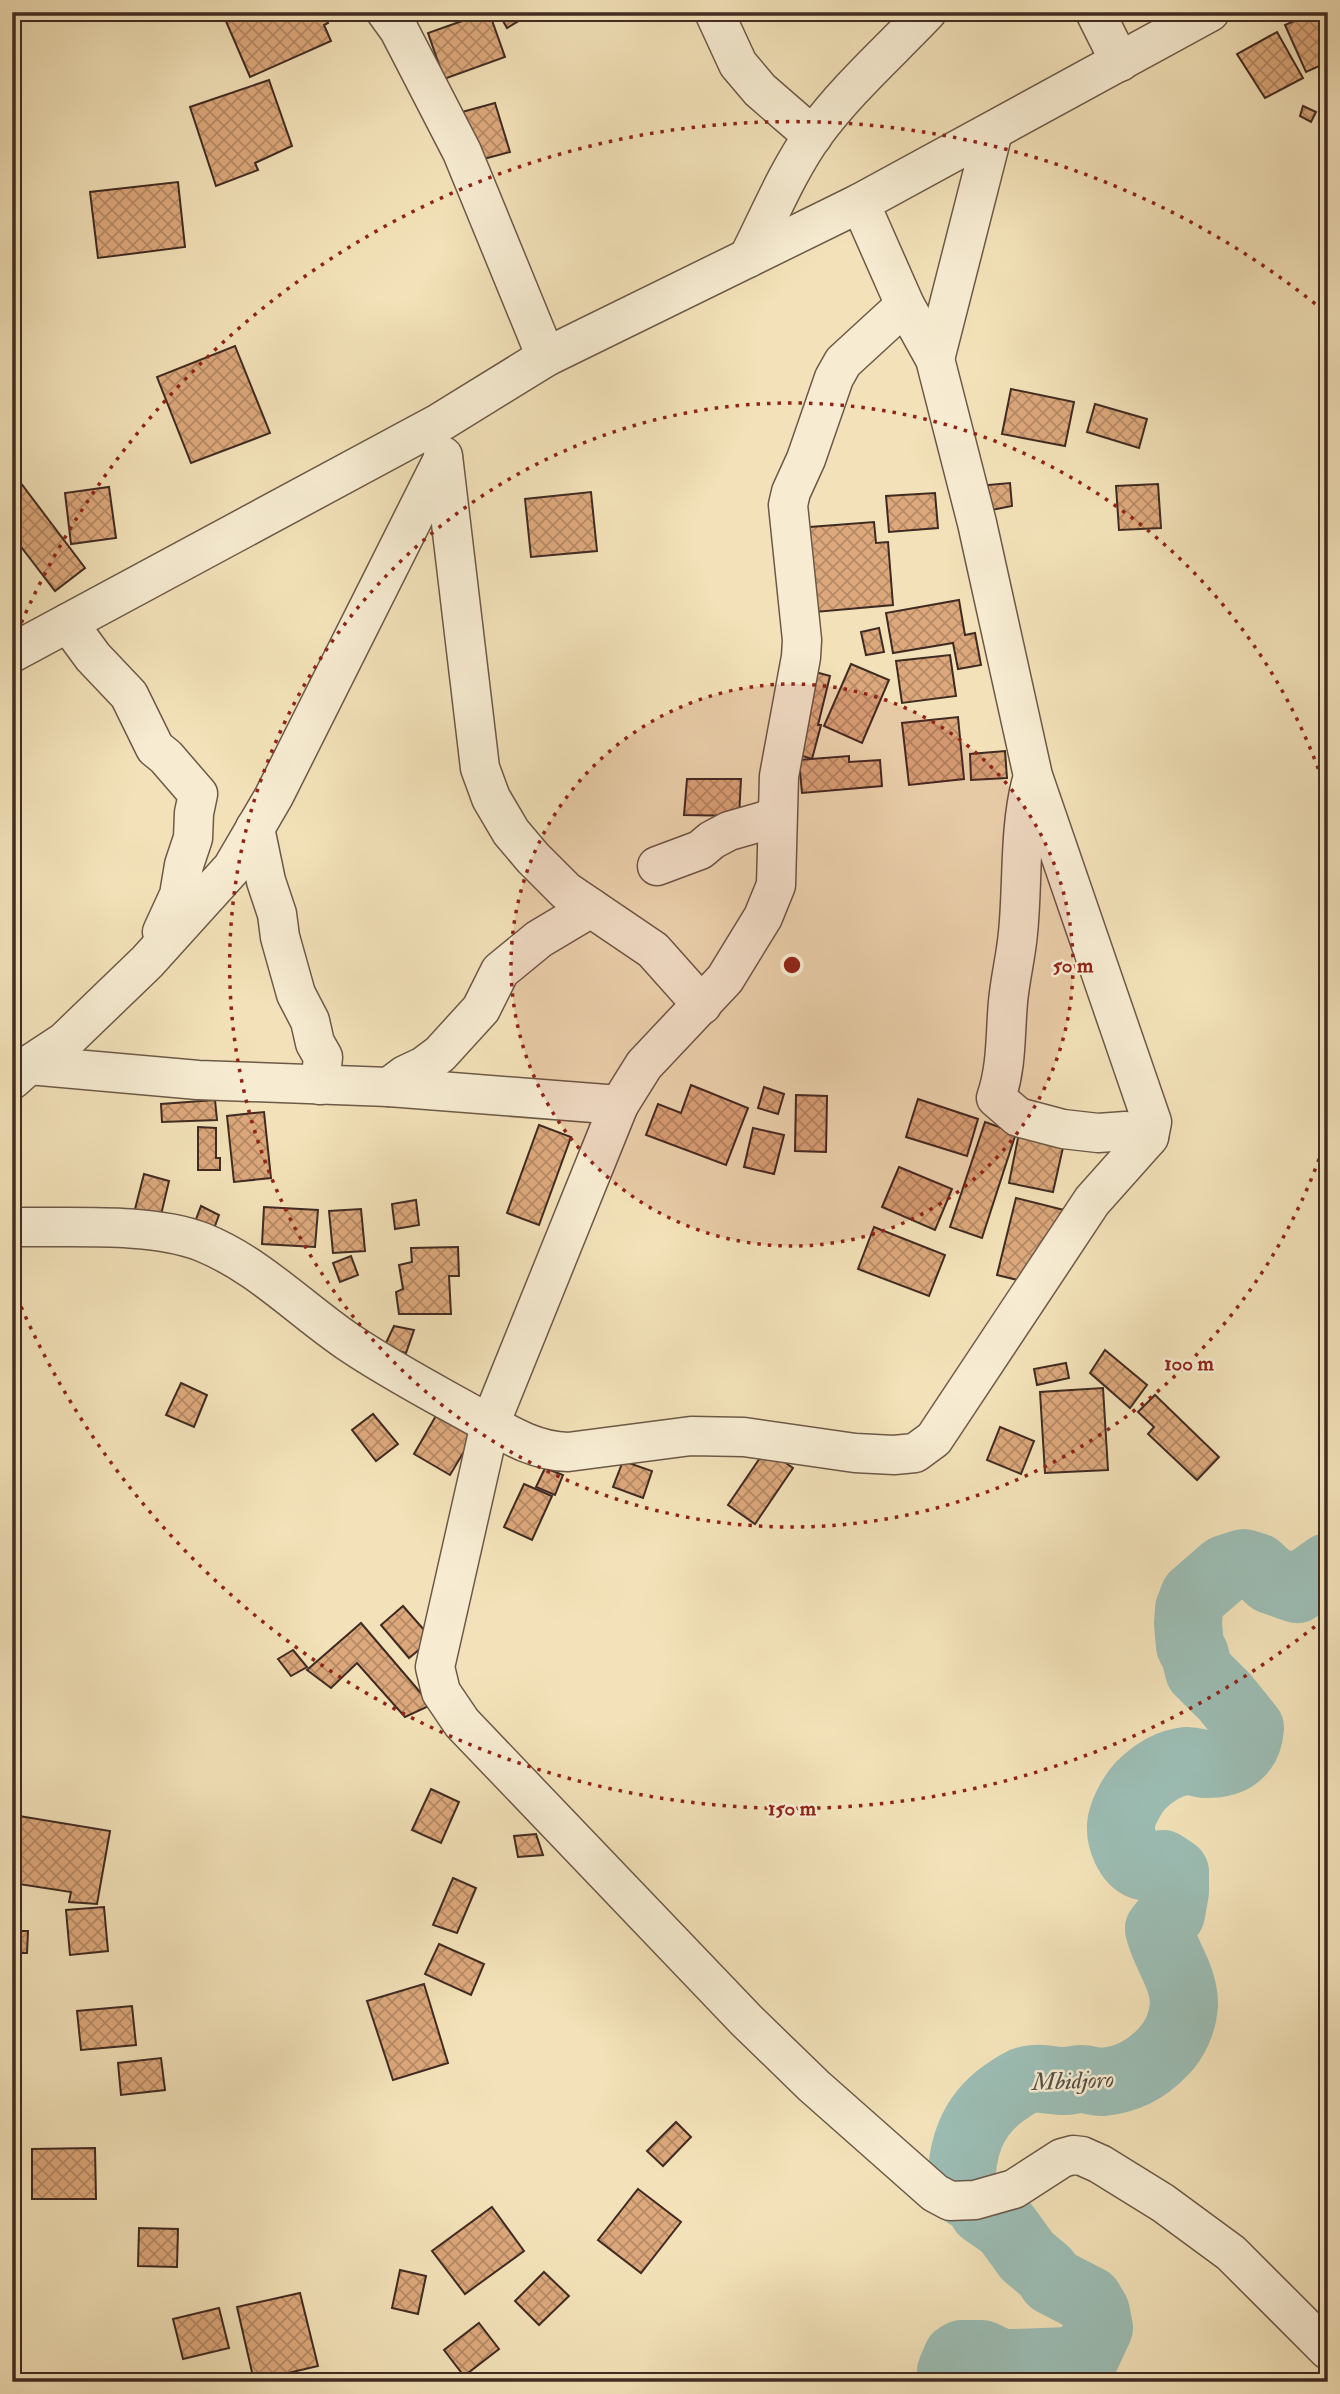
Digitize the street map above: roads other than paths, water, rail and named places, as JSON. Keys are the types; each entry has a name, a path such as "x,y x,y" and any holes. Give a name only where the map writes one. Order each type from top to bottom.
{"street":[{"path":"386,12 399,30 462,152 546,358"},
{"path":"714,12 738,64 760,90 813,136"},
{"path":"748,258 799,158 828,115 928,12"},
{"path":"1095,12 1120,62"},
{"path":"12,653 441,441 546,358 860,203 1210,12"},
{"path":"935,359 993,132"},
{"path":"12,1227 136,1229 200,1241 228,1253 347,1341 423,1388 527,1444 550,1451 568,1452 691,1436 744,1437 855,1453 894,1455 915,1452 934,1439 1092,1201 1149,1138 1153,1122 1033,776 977,523 935,359 905,304 860,203"},
{"path":"905,304 844,362 825,399 788,505 802,640 779,776 776,885 771,900 724,979 644,1065 619,1105 490,1424 435,1667 441,1692 462,1723 746,2020 814,2086 934,2193 950,2201 975,2200 1014,2189 1062,2158 1082,2156 1100,2164 1163,2203 1231,2253 1328,2350"},
{"path":"21,1073 64,1042 147,962 232,868 255,828 441,441"},
{"path":"441,441 480,768 491,798 511,832 566,891 653,950 702,1005"},
{"path":"68,623 93,657 129,695 155,748 198,794 193,838 184,865 179,895 147,962"},
{"path":"1033,776 1025,824 1018,933 1008,1002 1006,1049 1002,1082 996,1098 1018,1117 1063,1129 1098,1133 1126,1131 1149,1138"},
{"path":"657,866 701,850 712,839 729,831 777,815"},
{"path":"255,828 296,994 310,1021 315,1043 323,1057 320,1085"},
{"path":"389,1087 440,1054 481,1009 500,971 539,939 591,908"},
{"path":"21,1073 389,1087 619,1105"}],"waterway":[{"name":"Mbidjoro","path":"956,2382 951,2371 957,2357 962,2354 982,2354 1001,2363 1085,2358 1099,2328 1096,2312 1089,2300 1052,2281 1046,2272 1027,2256 1006,2227 961,2191 961,2176 966,2149 975,2124 992,2102 1014,2086 1033,2079 1102,2082 1128,2076 1157,2058 1178,2030 1184,2004 1183,1994 1159,1929 1171,1914 1175,1872 1163,1864 1147,1867 1137,1863 1126,1849 1121,1825 1125,1810 1134,1794 1155,1773 1179,1762 1223,1762 1237,1756 1249,1737 1250,1728 1199,1671 1190,1646 1188,1624 1189,1609 1194,1596 1225,1569 1244,1563 1257,1567 1271,1580 1297,1589 1328,1567"}]}
